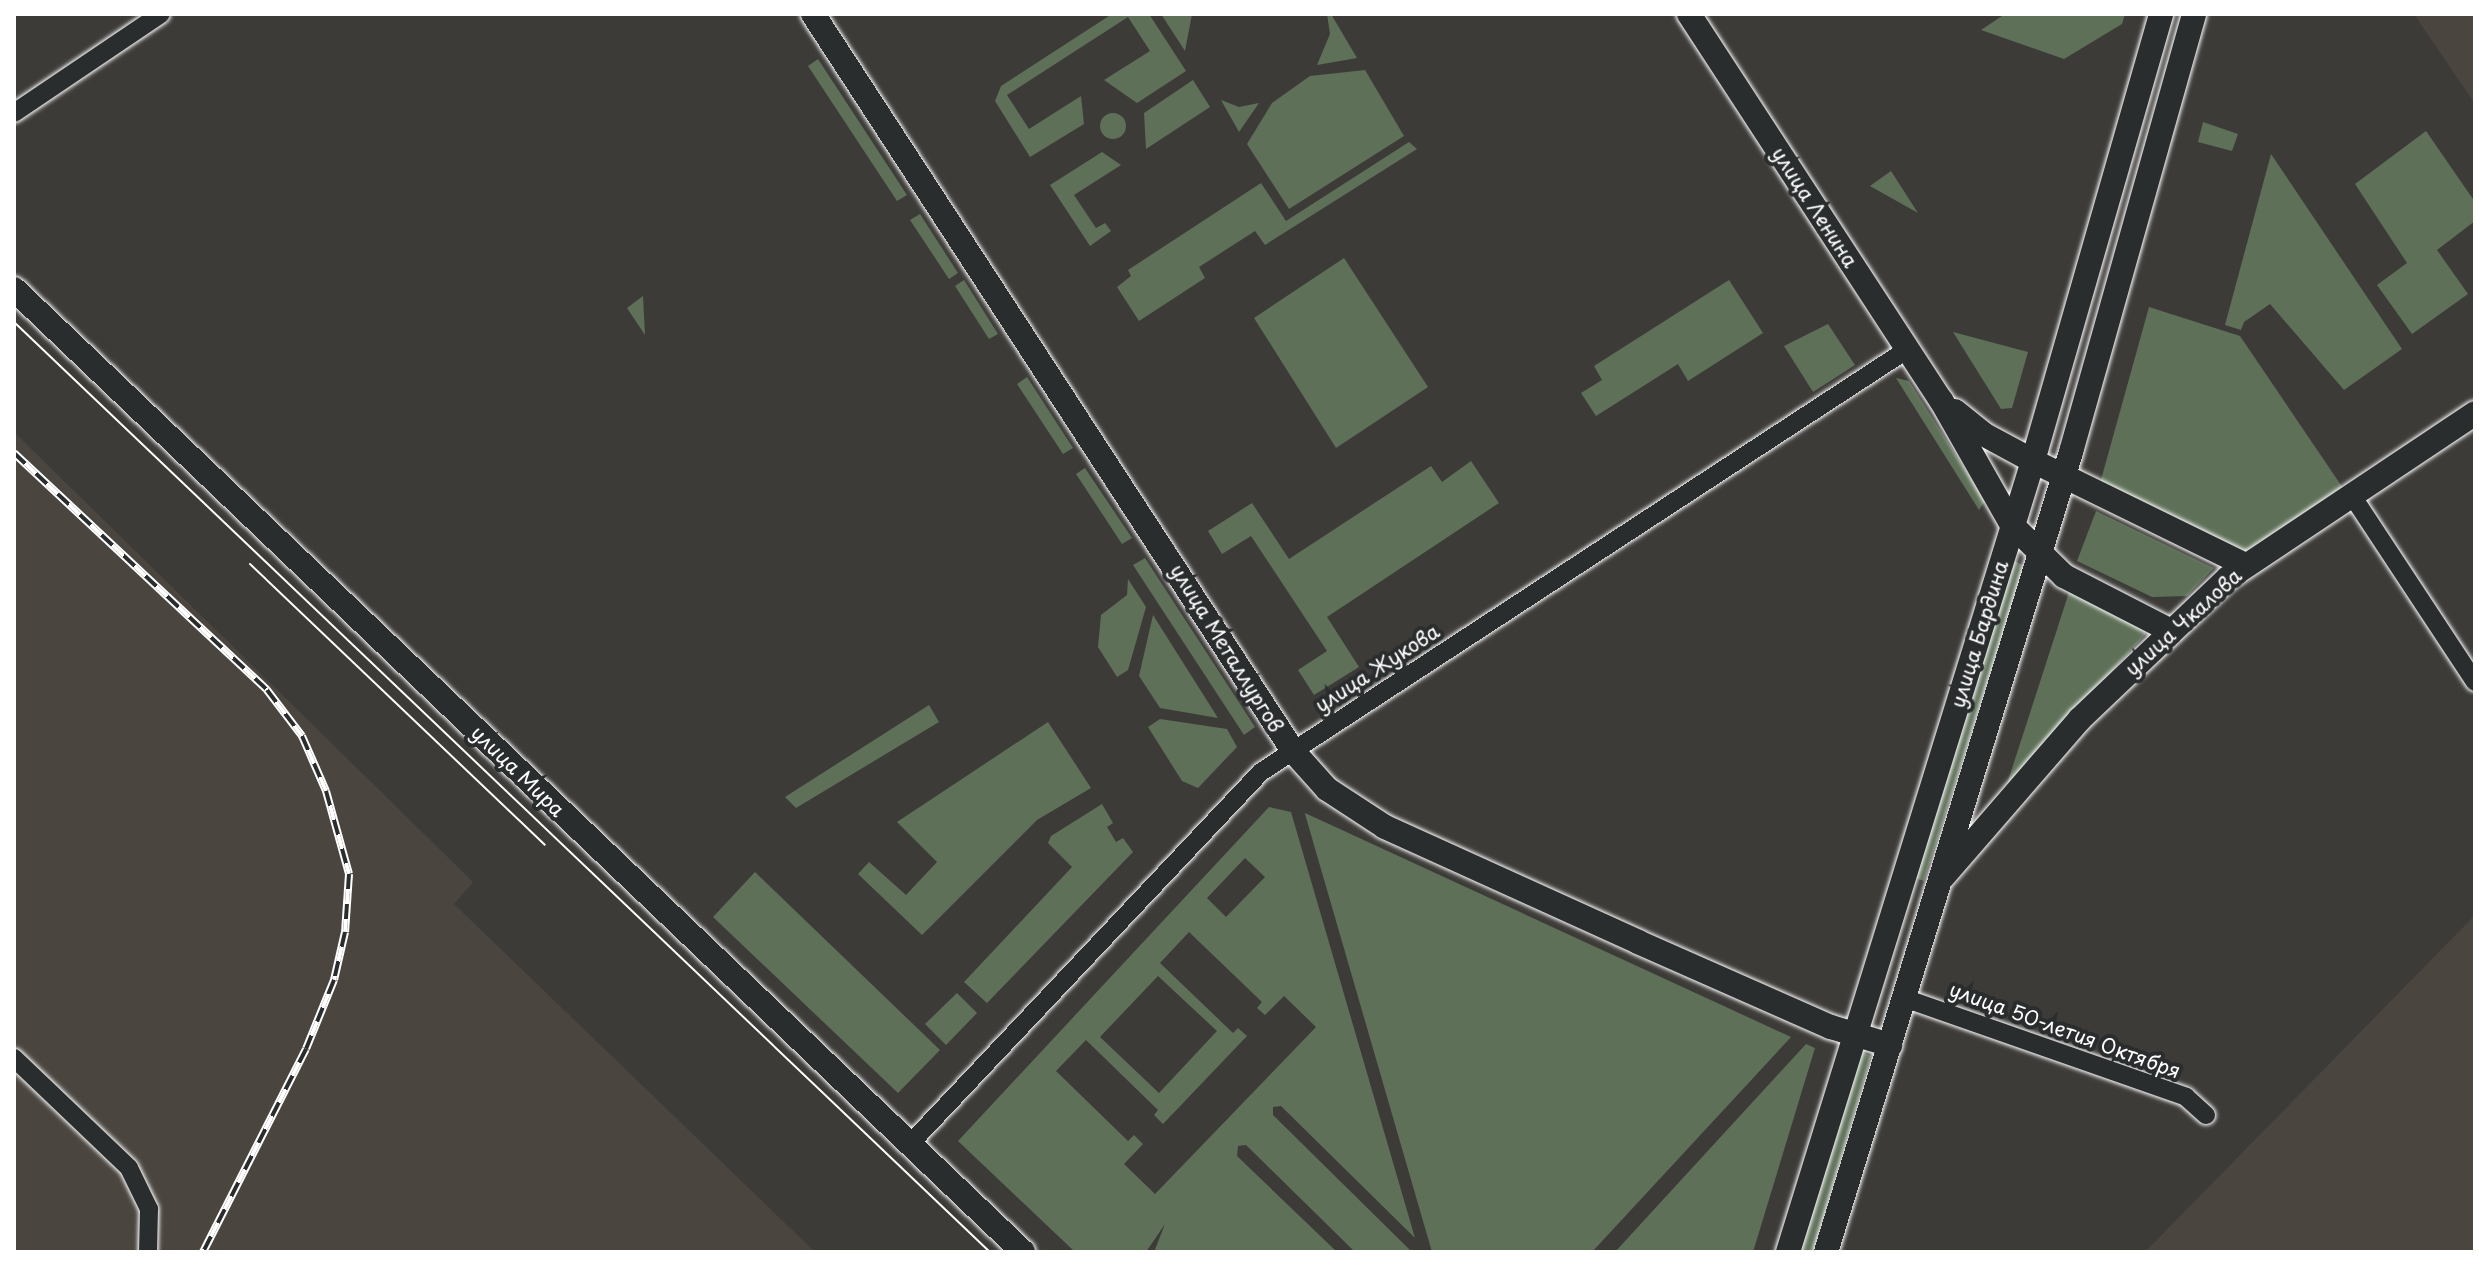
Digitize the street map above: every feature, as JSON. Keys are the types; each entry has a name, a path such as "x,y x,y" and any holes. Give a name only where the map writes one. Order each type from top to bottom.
{"main road":[{"name":"улица Металлургов","path":"813,14 1293,751 1327,789 1385,827 1855,1035 1890,1045"},
{"name":"улица Ленина","path":"1689,14 1941,400 2012,525 2040,549 2064,576 2169,630"},
{"name":"улица Бардина","path":"1788,1252 2033,461 2161,14"},
{"name":"улица Бардина","path":"1826,1252 2063,477 2194,14"},
{"name":"улица Мира","path":"14,289 1023,1252"},
{"name":"улица Ленина","path":"1941,400 1985,435 2063,477 2245,565"},
{"name":"улица Чкалова","path":"1937,885 2080,719 2169,630 2245,565 2475,413"}],"street":[{"path":"14,113 161,14"},
{"name":"улица Жукова","path":"909,1145 1261,772 1908,349"},
{"path":"2351,494 2475,682"},
{"name":"улица 50-летия Октября","path":"1904,998 2186,1097 2206,1115"},
{"path":"14,1058 129,1168 149,1209 148,1252"}],"shaded area":[{"path":"2414,14 2475,14 2475,104"},
{"path":"14,432 473,882 454,904 815,1252 14,1252"},
{"path":"2475,915 2475,1252 2145,1252"}],"green space":[{"path":"1112,14 1149,14 1186,71 1137,103 1104,80 1150,51 1128,17 1007,95 1029,129 1081,96 1084,124 1030,157 995,101 1001,86"},
{"path":"1161,14 1192,14 1185,51"},
{"path":"1327,14 1331,14 1357,58 1317,65 1330,34"},
{"path":"2005,14 2125,14 2122,24 2064,59 1981,30"},
{"path":"818,59 907,195 897,201 808,66"},
{"path":"1365,70 1404,136 1289,209 1247,144 1272,103 1310,76"},
{"path":"1193,80 1210,107 1146,149 1144,113"},
{"path":"1221,100 1239,107 1259,103 1239,132"},
{"path":"1113,113 1122,117 1126,126 1122,135 1113,139 1104,135 1100,126 1104,117"},
{"path":"2203,122 2238,134 2232,151 2198,142"},
{"path":"2426,131 2475,202 2475,221 2437,250 2468,294 2412,334 2377,285 2407,263 2355,184"},
{"path":"1409,142 1417,149 1265,245 1255,231 1199,267 1205,278 1139,321 1117,287 1131,276 1128,270 1261,183 1286,221"},
{"path":"1102,152 1121,165 1074,195 1096,228 1105,223 1111,231 1090,246 1050,185"},
{"path":"2271,154 2402,349 2344,390 2270,304 2244,322 2241,330 2225,325"},
{"path":"1891,171 1918,213 1870,186"},
{"path":"920,214 958,273 949,279 910,220"},
{"path":"1344,258 1428,387 1336,448 1254,318"},
{"path":"964,280 998,334 989,339 955,286"},
{"path":"1729,280 1763,333 1688,381 1678,364 1596,416 1581,393 1602,380 1594,366"},
{"path":"643,296 645,335 627,308"},
{"path":"2149,307 2240,336 2345,491 2245,558 2099,487"},
{"path":"1828,324 1855,365 1813,392 1784,346"},
{"path":"1953,332 2028,352 2012,408 2001,409"},
{"path":"1027,377 1073,448 1063,454 1017,384"},
{"path":"1896,378 1909,381 1985,501 1979,510"},
{"path":"1471,461 1499,503 1327,617 1359,667 1314,695 1298,670 1327,651 1251,536 1222,554 1208,531 1252,503 1289,559 1431,466 1442,482"},
{"path":"1085,468 1132,538 1122,544 1076,474"},
{"path":"2096,511 2214,568 2187,596 2152,597 2077,561"},
{"path":"1145,558 1255,727 1244,735 1133,565"},
{"path":"2011,559 2024,566 1924,881 1912,877"},
{"path":"1128,579 1146,607 1128,670 1117,677 1098,647 1101,615 1127,595"},
{"path":"2071,586 2137,616 2146,634 2007,784"},
{"path":"1153,615 1218,718 1160,708 1139,676"},
{"path":"929,705 939,722 796,808 785,797"},
{"path":"1160,719 1227,729 1237,747 1198,788 1182,781 1148,727"},
{"path":"1048,722 1091,788 1037,820 922,935 858,874 869,862 906,895 937,862 897,822"},
{"path":"1102,804 1113,823 1107,827 1116,842 1123,838 1133,852 987,1003 964,982 1072,867 1048,843 1051,836"},
{"path":"1269,807 1291,812 1415,1238 1281,1106 1273,1107 1273,1115 1412,1252 1355,1252 1246,1145 1238,1146 1237,1156 1337,1252 1154,1252 1165,1224 1146,1252 1075,1252 958,1141","holes":["1245,858 1265,877 1226,917 1207,898","1189,932 1262,1002 1257,1008 1265,1015 1284,996 1316,1027 1155,1194 1124,1164 1143,1144 1134,1135 1128,1141 1056,1071 1086,1040 1158,1110 1154,1115 1163,1124 1247,1036 1238,1028 1233,1033 1160,963","1158,976 1217,1031 1159,1093 1100,1037"]},
{"path":"1305,813 1791,1037 1592,1252 1432,1252"},
{"path":"755,872 940,1050 898,1093 713,917"},
{"path":"957,993 977,1013 946,1045 925,1024"},
{"path":"1806,1044 1815,1048 1753,1252 1615,1252"},
{"path":"1858,1051 1871,1056 1813,1252 1798,1252"}],"tram line":[{"path":"14,322 990,1252"},
{"path":"250,564 545,845"}],"railway":[{"path":"14,453 267,690 302,736 326,791 349,874 345,932 334,980 306,1049 203,1252"}]}
